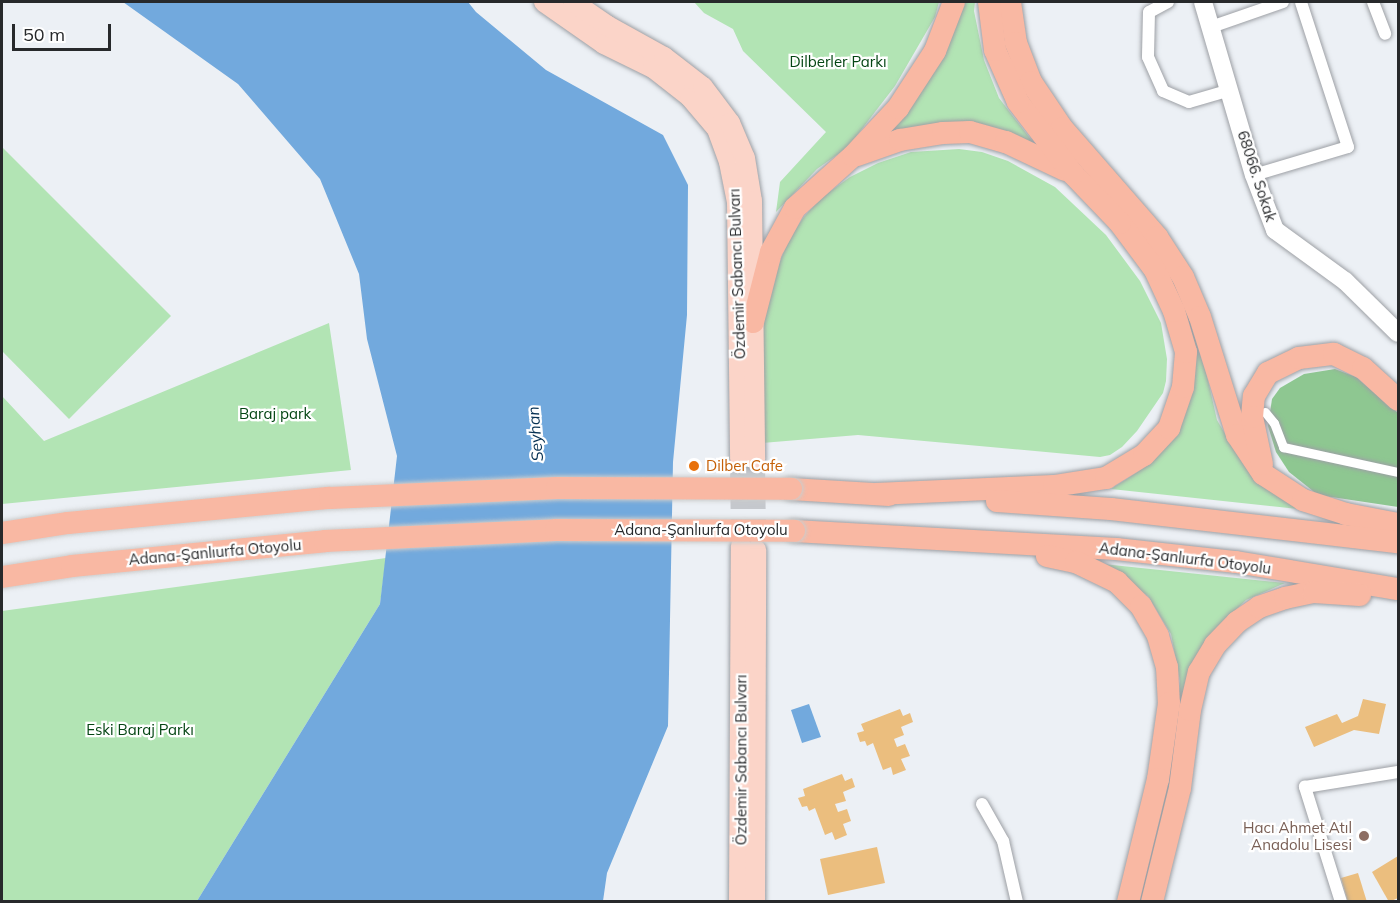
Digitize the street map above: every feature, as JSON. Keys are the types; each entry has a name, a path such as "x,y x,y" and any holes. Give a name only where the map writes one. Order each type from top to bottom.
{"highway":[{"path":"753,322 771,252 795,208 853,156 898,108 935,51 954,2"},
{"path":"876,494 1054,486 1106,478 1144,454 1168,428 1183,387 1186,351 1174,310 1155,270 1120,223 1073,174 1018,102 995,50 989,2"},
{"path":"1010,2 1016,43 1031,82 1062,128 1157,237 1183,278 1200,317 1237,435 1263,474 1303,500 1346,514 1398,524"},
{"path":"853,156 900,140 943,133 970,132 1006,142 1073,174"},
{"path":"1263,474 1252,417 1254,396 1268,373 1299,358 1334,354 1363,368 1398,400"},
{"path":"2,533 68,523 330,498 557,488 791,489 1110,509 1398,542"},
{"name":"Adana-Şanlıurfa Otoyolu","path":"2,577 72,566 325,541 556,530 794,531 1105,548 1236,562 1398,589"},
{"path":"912,536 1013,549 1076,562 1117,582 1141,606 1158,636 1167,667 1169,703 1158,779 1128,902"},
{"path":"1152,902 1180,788 1190,711 1199,672 1215,645 1237,622 1259,607 1284,598 1314,592 1398,597"}],"main road":[{"name":"Özdemir Sabancı Bulvarı","path":"544,2 604,44 653,68 690,97 717,129 729,162 737,202 748,459 753,322 753,201 745,158 730,123 703,87 664,57 608,26 573,2"},
{"name":"68066. Sokak","path":"1203,2 1254,175 1275,230 1345,281 1398,333"},
{"name":"Özdemir Sabancı Bulvarı","path":"740,902 749,548 755,902"}],"street":[{"path":"1168,2 1149,12 1148,57 1163,91 1189,102 1230,90"},
{"path":"1211,27 1283,2"},
{"path":"1254,175 1348,147 1302,2"},
{"path":"1373,2 1385,34"},
{"path":"1265,412 1274,423 1283,447 1398,472"},
{"path":"1341,902 1305,787 1398,772"},
{"path":"982,804 1003,841 1017,902"}],"green space":[{"name":"Dilberler Parkı","path":"694,2 939,2 935,17 895,86 848,147 817,169 776,212 780,182 826,132 743,51 733,29 704,13"},
{"path":"960,2 975,2 974,11 984,60 999,98 1036,146 876,137"},
{"path":"1008,38 1175,276 1207,376 1217,420 1234,449 1298,509 1111,489 1139,471 1162,448 1184,312 1029,103"},
{"path":"2,147 171,316 69,419 2,351"},
{"path":"959,149 982,152 1008,161 1055,187 1106,235 1140,281 1161,323 1167,359 1163,393 1137,431 1122,447 1110,455 1100,457 858,435 761,443 762,325 775,274 789,239 803,218 821,198 850,177 878,163 911,152"},
{"name":"Baraj park","path":"329,323 351,470 2,504 2,396 44,441"},
{"path":"1335,369 1356,377 1398,413 1398,507 1318,495 1289,472 1276,452 1268,426 1272,399 1280,388 1304,374"},
{"name":"Eski Baraj Parkı","path":"386,558 380,604 197,901 2,901 2,611"},
{"path":"1103,564 1285,583 1246,600 1212,633 1184,725 1144,901 1137,901 1148,870 1162,812 1177,723 1180,681 1171,634 1148,596"}],"water":[{"name":"Seyhan","path":"123,2 468,2 476,12 546,70 663,135 688,185 687,315 673,462 668,726 607,873 603,901 197,901 380,604 397,456 367,339 359,274 320,179 238,84"},
{"path":"809,704 821,737 802,743 791,710"}],"building":[{"path":"1363,699 1386,704 1379,734 1354,730 1314,747 1305,727 1337,714 1342,723 1358,716"},
{"path":"900,709 903,716 910,713 913,722 901,727 904,735 894,739 897,747 905,744 910,756 901,759 906,770 893,775 891,767 883,770 873,743 867,746 865,741 860,742 857,733 864,731 861,724"},
{"path":"842,774 845,781 852,778 855,787 843,792 846,801 835,804 838,812 847,809 851,821 843,824 847,835 835,840 832,832 825,835 815,808 809,811 807,806 802,807 798,798 805,796 803,789"},
{"path":"877,847 885,883 828,895 820,859"},
{"path":"1398,856 1398,898 1389,902 1372,872"},
{"path":"1358,873 1367,902 1348,902 1341,878"}],"tunnel":[{"path":"740,459 741,546"},
{"path":"755,459 756,544"}],"place":[{"name":"Dilber Cafe","path":"694,466"},
{"name":"Hacı Ahmet Atıl Anadolu Lisesi","path":"1364,836"}]}
